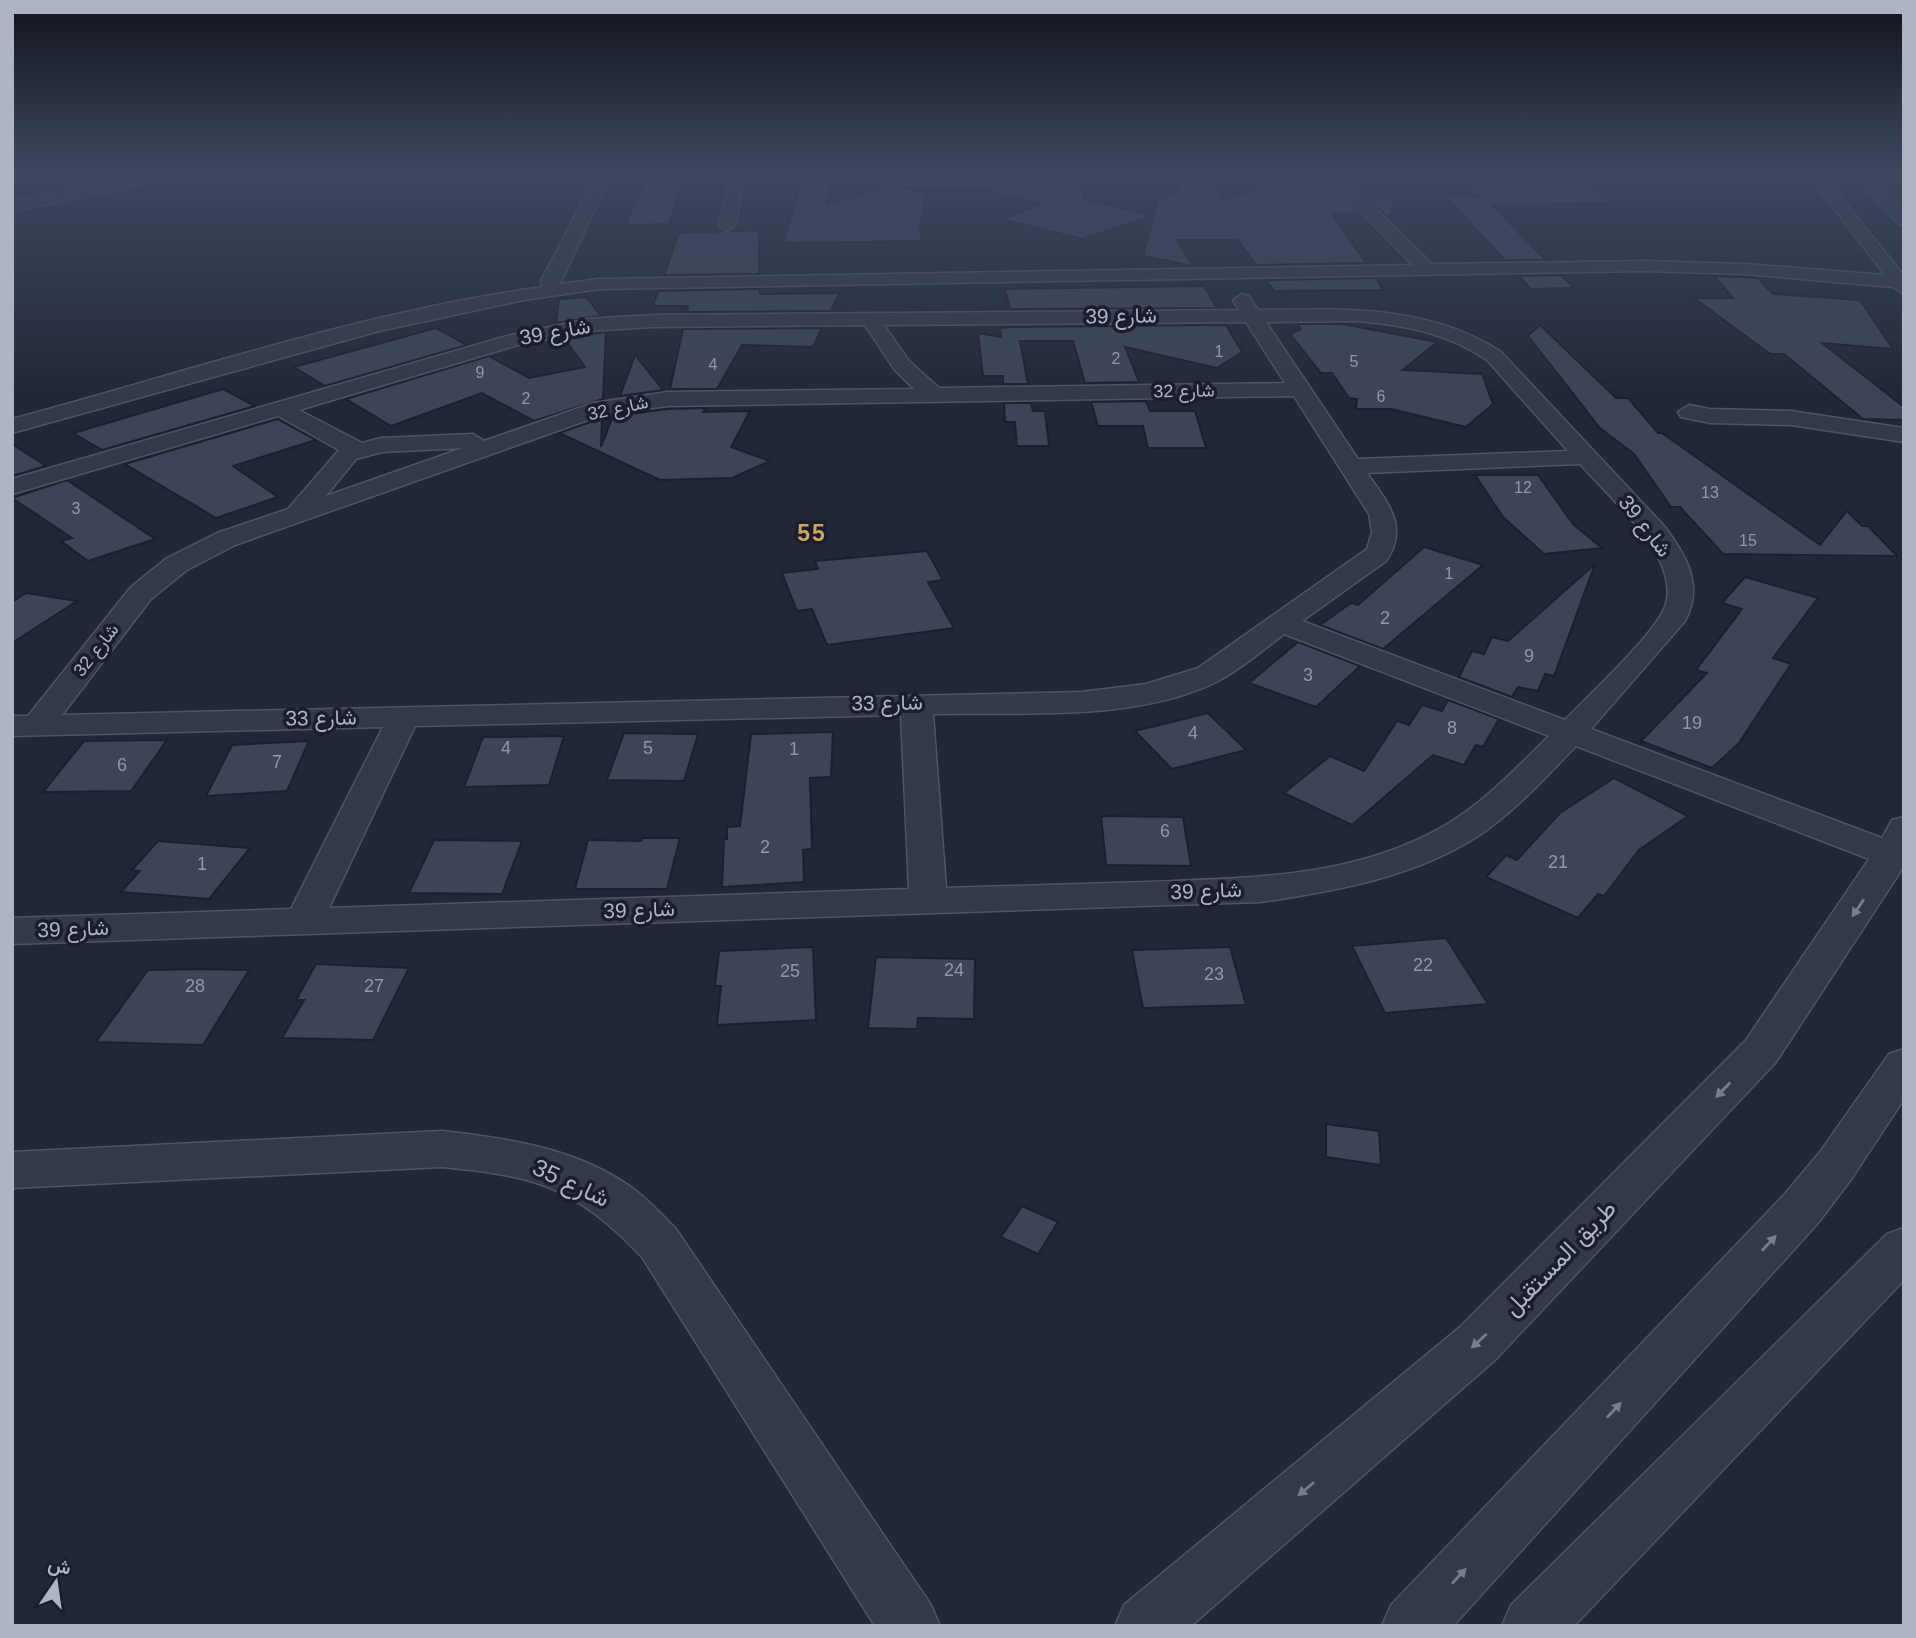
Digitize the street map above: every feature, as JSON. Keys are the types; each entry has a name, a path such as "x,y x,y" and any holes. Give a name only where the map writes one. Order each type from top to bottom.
{"street":[{"path":"551,285 568,248"},
{"path":"1406,248 1421,263"},
{"path":"1874,248 1898,281"},
{"path":"12,411 434,300 551,285 1421,263 1682,266 1898,281"},
{"name":"شارع 33","path":"25,726 1081,701 1154,692 1209,674 1377,555 1386,537 1383,517 1220,267"},
{"path":"12,426 407,318 551,285"},
{"name":"شارع 39","path":"12,487 514,340 567,328 652,321 1251,314 1371,316 1421,324 1464,338 1503,365 1589,457 1666,547 1679,575 1681,597 1675,617 1568,732 1480,818 1414,854 1358,873 1261,890 12,931"},
{"path":"870,318 901,365 933,394"},
{"name":"شارع 32","path":"25,726 141,593 158,578 200,551 297,514 601,408 633,401 1300,389"},
{"path":"279,408 358,450"},
{"path":"1689,412 1710,416 1791,418 1904,435"},
{"path":"297,514 341,459 358,450 381,445 514,438"},
{"path":"1350,466 1589,457"},
{"path":"1280,623 1883,851 1897,844"},
{"path":"916,703 928,900"},
{"path":"304,921 404,716"},
{"name":"طريق المستقبل","path":"1145,1626 1478,1343 1761,1051 1897,844"},
{"path":"1412,1626 1801,1209 1836,1165 1904,1065"},
{"name":"شارع 35","path":"12,1170 442,1149 486,1153 529,1163 610,1198 659,1243 910,1626"},
{"path":"1532,1626 1904,1248"}],"building":[{"path":"673,248 759,248 759,274 664,275"},
{"path":"1145,248 1182,248 1193,266 1143,256"},
{"path":"1244,248 1356,248 1366,263 1256,265"},
{"path":"1494,248 1535,248 1546,260 1505,260"},
{"path":"1561,275 1574,288 1531,289 1519,276"},
{"path":"1714,276 1758,278 1773,294 1860,300 1893,349 1822,343 1904,407 1904,420 1863,419 1784,354 1770,354 1694,298 1733,298"},
{"path":"1376,278 1383,290 1274,291 1266,280"},
{"path":"1204,286 1217,308 1010,309 1005,289"},
{"path":"760,289 760,294 840,293 831,311 687,312 688,306 653,306 658,291"},
{"path":"586,297 601,316 556,323 559,299"},
{"path":"1297,324 1342,324 1437,342 1403,370 1482,374 1493,404 1466,427 1391,409 1356,409 1357,399 1349,398 1332,373 1321,373 1290,334 1301,329"},
{"path":"1226,325 1242,352 1217,368 1125,347 1139,382 1085,383 1073,341 1020,341 1028,384 1003,384 1003,376 983,376 978,333 1001,337 1000,328"},
{"path":"1540,325 1616,398 1628,398 1658,433 1662,433 1820,545 1847,511 1862,526 1868,526 1897,556 1723,554 1680,507 1671,507 1634,454 1600,428 1528,336"},
{"path":"436,328 467,345 325,386 294,367"},
{"path":"822,328 813,347 742,345 717,389 670,389 683,329"},
{"path":"606,332 603,399 534,421 482,393 391,426 346,399 489,356 529,378 585,367 564,338"},
{"path":"635,355 663,390 620,396"},
{"path":"223,389 255,406 102,450 73,433"},
{"path":"1146,401 1150,411 1195,411 1206,448 1148,448 1143,426 1098,426 1091,402"},
{"path":"1004,403 1031,403 1033,411 1045,411 1049,446 1017,446 1015,422 1005,422"},
{"path":"706,408 703,412 750,411 731,447 770,461 732,478 660,480 559,433 602,418 601,447 613,416 668,409"},
{"path":"278,419 316,440 233,466 278,497 216,518 125,464"},
{"path":"12,444 46,466 12,476"},
{"path":"1475,475 1538,475 1573,524 1602,548 1544,554 1503,517"},
{"path":"67,480 155,539 88,561 61,541 72,538 12,498"},
{"path":"1424,547 1483,565 1383,649 1320,625 1351,603 1358,605"},
{"path":"927,551 943,580 928,582 954,628 827,645 812,609 797,611 782,573 818,569 815,561"},
{"path":"1595,564 1554,676 1545,674 1538,691 1518,687 1512,697 1459,677 1472,651 1484,654 1492,637 1508,641"},
{"path":"1745,577 1818,598 1773,658 1791,664 1739,743 1712,768 1641,741 1707,673 1696,670 1742,609 1722,603"},
{"path":"26,593 77,601 12,643 12,602"},
{"path":"1298,642 1360,666 1316,707 1249,683"},
{"path":"1448,700 1499,719 1483,747 1476,745 1464,765 1433,755 1352,825 1284,793 1330,756 1364,771 1397,721 1409,725 1422,705 1442,711"},
{"path":"1208,713 1246,750 1172,769 1135,731"},
{"path":"833,732 831,777 810,778 812,849 803,850 804,882 722,887 724,839 727,839 727,827 740,826 751,734"},
{"path":"624,733 698,734 684,781 607,780"},
{"path":"564,736 549,785 464,787 483,737"},
{"path":"167,740 131,791 43,792 84,741"},
{"path":"309,741 287,791 206,796 232,745"},
{"path":"1614,778 1688,816 1639,850 1604,896 1598,894 1578,918 1486,877 1506,855 1517,860 1560,813"},
{"path":"1101,816 1183,817 1191,866 1106,865"},
{"path":"642,838 680,838 667,889 575,889 588,840 641,841"},
{"path":"434,840 522,841 502,894 409,893"},
{"path":"158,841 250,848 209,899 121,892 140,871 132,870"},
{"path":"1446,938 1488,1004 1385,1013 1352,946"},
{"path":"813,947 816,1020 717,1025 721,986 715,986 719,951"},
{"path":"1230,947 1246,1005 1143,1008 1132,950"},
{"path":"876,957 975,959 974,1019 918,1018 917,1029 868,1028"},
{"path":"316,964 409,968 373,1040 282,1038 304,1000 296,1000"},
{"path":"148,970 249,970 203,1045 96,1042"},
{"path":"1326,1124 1379,1131 1381,1165 1326,1157"},
{"path":"1022,1206 1058,1222 1038,1254 1001,1237"}],"district":[{"name":"55","path":"812,533"}]}
